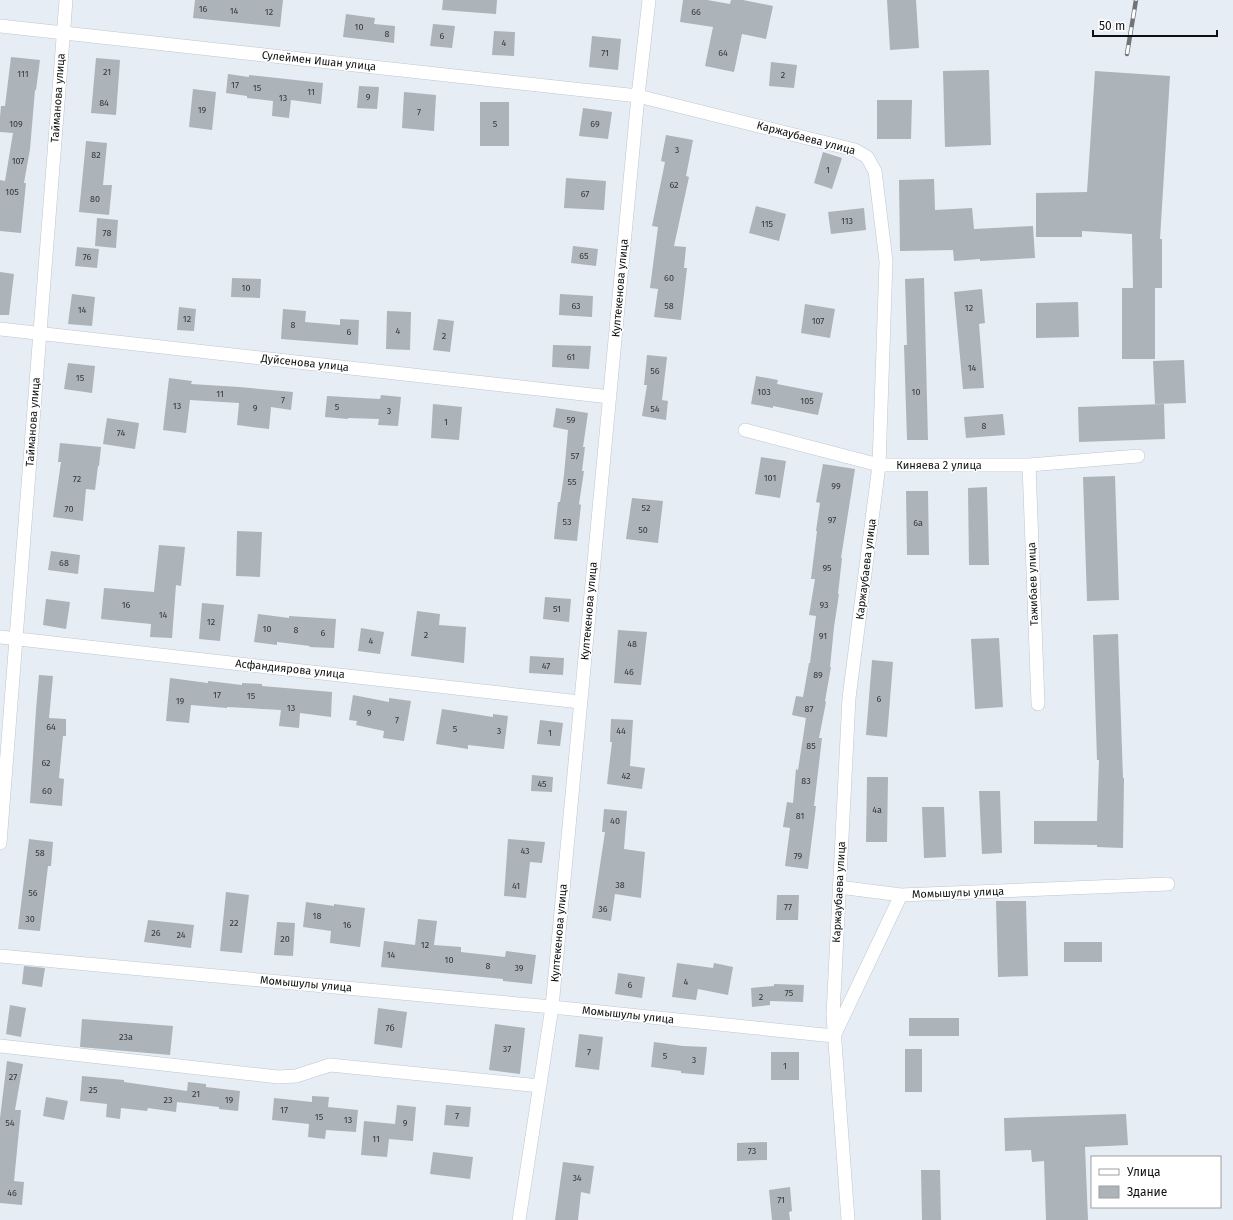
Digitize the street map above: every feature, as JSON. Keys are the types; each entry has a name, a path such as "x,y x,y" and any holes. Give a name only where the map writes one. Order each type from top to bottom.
{"street":[{"name":"Тайманова улица","path":"0,843 66,0"},
{"name":"Култекенова улица","path":"519,1220 552,1007 638,96 649,0"},
{"name":"Сулеймен Ишан улица","path":"0,26 638,96"},
{"name":"Каржаубаева улица","path":"638,96 855,150 867,157 875,171 886,261 879,465 849,698 833,1015 848,1220"},
{"name":"Дуйсенова улица","path":"0,329 610,397"},
{"name":"Киняева 2 улица","path":"745,430 879,465 1029,465 1138,456"},
{"name":"Тажибаев улица","path":"1029,465 1038,704"},
{"name":"Асфандиярова улица","path":"0,637 580,702"},
{"name":"Момышулы улица","path":"0,956 552,1007 834,1036 901,895 1168,884"},
{"path":"839,887 901,895"},
{"path":"0,1046 278,1077 296,1076 330,1065 540,1086"}],"building":[{"path":"195,0 283,0 280,27 193,18"},
{"path":"443,0 497,0 496,14 442,10"},
{"path":"683,0 707,0 730,4 731,0 743,0 773,6 766,39 742,34 734,72 705,66 713,27 680,22"},
{"path":"887,0 916,0 919,48 890,50"},
{"path":"346,14 375,18 374,24 395,26 394,43 343,37"},
{"path":"433,24 455,26 452,48 430,46"},
{"path":"494,31 515,32 514,56 492,55"},
{"path":"592,36 621,39 618,70 589,67"},
{"path":"11,57 40,60 35,90 30,149 24,183 26,183 21,233 0,231 0,180 5,181 13,133 0,132 0,117 1,106 5,106"},
{"path":"96,58 120,60 116,115 91,113"},
{"path":"771,62 797,65 794,88 769,86"},
{"path":"989,70 991,145 945,147 943,71"},
{"path":"1095,71 1170,76 1160,239 1162,239 1162,288 1155,288 1155,359 1122,359 1122,288 1133,288 1132,234 1082,231 1082,237 1036,237 1036,193 1087,192"},
{"path":"228,74 323,83 321,104 291,100 289,118 272,116 273,101 247,98 247,96 226,93"},
{"path":"359,86 379,87 377,109 357,108"},
{"path":"193,89 216,92 212,130 189,127"},
{"path":"404,92 436,95 434,131 402,128"},
{"path":"877,100 912,100 911,139 877,139"},
{"path":"480,102 509,102 509,146 480,146"},
{"path":"583,108 612,112 608,139 579,136"},
{"path":"666,135 693,140 686,176 689,177 674,246 686,247 684,268 687,268 681,320 654,317 658,289 650,288 658,227 652,226 665,162 661,161"},
{"path":"86,141 107,143 103,185 112,185 109,215 79,212"},
{"path":"823,152 842,158 832,189 814,183"},
{"path":"566,178 606,181 604,210 564,208"},
{"path":"934,179 935,210 972,208 974,229 1033,226 1035,258 954,261 953,250 900,251 899,180"},
{"path":"756,206 786,214 779,241 749,233"},
{"path":"864,208 866,230 831,234 828,212"},
{"path":"97,218 118,220 116,248 95,246"},
{"path":"573,246 598,249 596,266 571,263"},
{"path":"77,247 99,249 97,268 75,266"},
{"path":"0,272 14,274 9,315 0,315"},
{"path":"232,278 261,279 260,298 231,297"},
{"path":"924,278 928,440 907,440 904,345 907,345 905,279"},
{"path":"982,289 985,323 979,324 984,388 963,389 954,292"},
{"path":"72,294 95,297 92,326 68,324"},
{"path":"560,294 593,296 592,317 559,315"},
{"path":"1078,302 1079,337 1036,338 1036,303"},
{"path":"805,304 835,309 830,338 801,333"},
{"path":"179,307 196,309 194,331 177,330"},
{"path":"283,309 306,311 305,322 340,325 340,319 359,320 358,345 281,339"},
{"path":"387,311 411,312 410,350 386,349"},
{"path":"438,319 454,321 450,352 433,350"},
{"path":"553,345 591,346 589,369 552,367"},
{"path":"647,355 667,357 662,400 668,401 666,420 642,416 647,385 644,385"},
{"path":"1184,360 1186,403 1155,404 1153,361"},
{"path":"68,363 95,366 92,393 64,389"},
{"path":"756,376 778,380 777,384 823,393 818,415 773,406 773,408 751,404"},
{"path":"169,378 192,381 191,384 293,392 291,410 271,407 269,429 237,425 239,403 190,400 186,433 163,430"},
{"path":"381,395 401,397 398,426 378,425 379,419 325,417 327,396 380,399"},
{"path":"433,404 462,407 459,440 431,438"},
{"path":"1164,404 1165,439 1079,442 1078,407"},
{"path":"556,408 588,413 583,447 585,447 582,471 584,471 579,504 581,505 577,541 554,539 558,502 560,502 564,475 568,430 553,427"},
{"path":"1003,414 1005,435 966,438 964,417"},
{"path":"107,418 139,423 135,449 103,444"},
{"path":"60,443 101,447 95,490 86,489 83,521 53,517 61,462 58,462"},
{"path":"761,457 786,461 780,498 755,494"},
{"path":"823,464 855,469 841,558 839,594 834,627 831,667 819,738 822,738 814,806 816,806 808,869 785,866 790,828 783,827 787,802 793,803 796,769 798,770 806,718 792,715 796,696 803,697 810,663 816,616 809,615 815,579 811,579 820,503 816,502"},
{"path":"1115,476 1119,600 1087,601 1083,477"},
{"path":"987,487 989,565 969,565 968,488"},
{"path":"906,491 928,491 929,555 907,555"},
{"path":"632,498 663,501 658,543 626,539"},
{"path":"237,531 262,532 260,577 236,576"},
{"path":"159,545 185,547 181,586 176,585 172,638 150,637 151,624 101,619 104,588 154,592"},
{"path":"51,551 80,555 78,574 48,570"},
{"path":"545,597 571,599 569,622 543,619"},
{"path":"46,599 70,602 66,629 43,625"},
{"path":"202,603 224,605 220,641 199,639"},
{"path":"417,611 440,614 439,625 466,627 464,663 411,656"},
{"path":"258,614 289,618 289,616 336,619 334,648 309,647 310,646 277,642 277,645 254,642"},
{"path":"361,628 384,632 380,654 358,651"},
{"path":"618,630 647,632 641,685 614,683"},
{"path":"1118,634 1124,778 1123,848 1097,847 1097,845 1034,844 1034,821 1097,821 1099,760 1097,760 1093,635"},
{"path":"999,638 1003,707 975,709 971,639"},
{"path":"530,656 564,658 563,675 529,673"},
{"path":"872,660 893,662 887,737 866,735"},
{"path":"39,675 53,676 49,718 66,719 66,736 63,736 59,778 64,779 62,806 30,803"},
{"path":"170,678 208,683 208,681 242,685 242,683 262,684 262,686 332,692 331,717 300,713 299,728 279,726 281,710 191,705 189,723 166,721"},
{"path":"353,695 389,702 389,698 411,701 404,741 383,738 384,731 356,725 357,721 349,720"},
{"path":"442,709 493,717 493,714 508,716 504,749 468,745 468,749 436,744"},
{"path":"611,719 633,720 630,766 645,768 642,789 607,784 612,742 610,742"},
{"path":"540,720 563,723 560,746 537,744"},
{"path":"532,775 553,777 552,792 531,791"},
{"path":"867,777 888,777 887,842 866,842"},
{"path":"979,791 1000,791 1002,853 982,854"},
{"path":"922,807 944,807 946,857 924,858"},
{"path":"604,809 627,811 624,849 645,852 641,898 615,894 611,921 592,918 605,832 602,832"},
{"path":"29,839 53,842 51,866 48,866 40,931 18,929"},
{"path":"508,839 545,842 542,863 530,862 526,898 504,896"},
{"path":"226,892 249,895 242,953 220,951"},
{"path":"777,895 799,895 798,920 776,920"},
{"path":"996,901 1026,901 1028,976 998,977"},
{"path":"306,902 365,908 360,947 330,943 331,931 303,927"},
{"path":"418,919 437,921 434,945 461,947 461,952 505,957 506,951 536,955 532,984 503,981 503,979 381,967 384,941 415,945"},
{"path":"148,920 194,925 191,948 144,942"},
{"path":"277,922 295,923 293,956 274,955"},
{"path":"1064,942 1102,942 1102,962 1064,962"},
{"path":"677,963 713,968 714,963 733,967 728,995 698,989 696,1000 672,997"},
{"path":"24,966 45,968 42,987 22,984"},
{"path":"618,973 645,977 642,998 615,994"},
{"path":"774,984 804,985 803,1002 770,1001 770,1005 752,1007 751,988 774,986"},
{"path":"10,1005 26,1008 21,1037 6,1034"},
{"path":"378,1008 407,1012 402,1048 374,1044"},
{"path":"909,1018 959,1018 959,1036 909,1036"},
{"path":"82,1019 173,1026 170,1055 80,1047"},
{"path":"495,1024 525,1028 520,1074 489,1070"},
{"path":"579,1034 603,1037 599,1070 575,1067"},
{"path":"654,1042 683,1046 707,1047 704,1075 681,1073 681,1071 651,1067"},
{"path":"905,1049 922,1049 922,1092 905,1092"},
{"path":"771,1052 799,1052 799,1080 771,1080"},
{"path":"7,1061 23,1064 15,1110 21,1110 14,1181 24,1182 22,1205 0,1203 0,1118"},
{"path":"82,1076 124,1080 124,1082 187,1091 188,1082 206,1084 206,1087 240,1091 238,1111 177,1102 176,1112 148,1108 147,1111 121,1108 120,1119 106,1117 107,1104 80,1101"},
{"path":"312,1096 329,1097 328,1107 358,1110 356,1132 326,1130 325,1139 308,1137 309,1124 272,1120 274,1098 312,1102"},
{"path":"46,1097 68,1101 64,1120 43,1116"},
{"path":"397,1105 416,1107 413,1141 389,1139 387,1157 361,1155 364,1121 395,1124"},
{"path":"446,1105 471,1107 469,1127 444,1125"},
{"path":"1126,1114 1128,1145 1085,1147 1088,1220 1046,1220 1044,1161 1032,1162 1031,1150 1005,1151 1004,1118"},
{"path":"767,1142 767,1160 737,1161 737,1143"},
{"path":"433,1152 473,1157 470,1179 430,1174"},
{"path":"563,1162 594,1166 590,1194 581,1192 578,1220 555,1220"},
{"path":"921,1170 940,1170 941,1220 922,1220"},
{"path":"790,1187 792,1211 789,1212 790,1220 772,1220 769,1190"}],"railway":[{"path":"1127,54 1136,0"}]}
